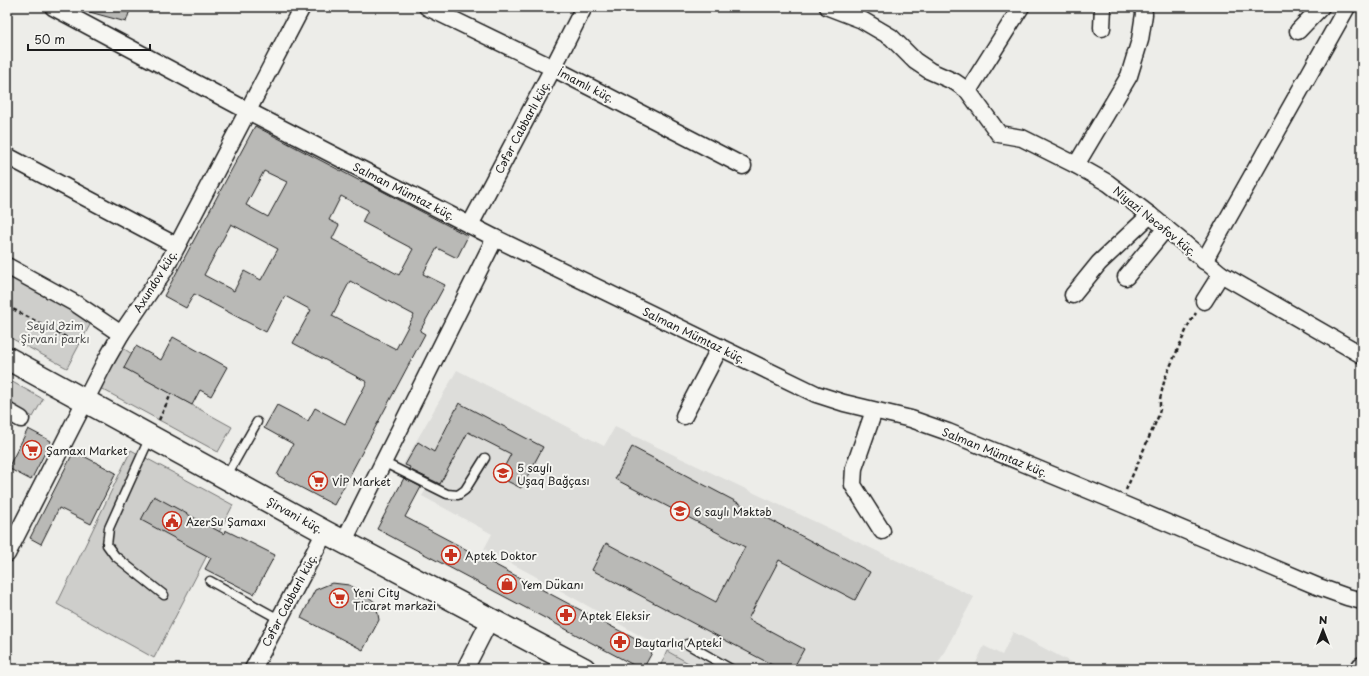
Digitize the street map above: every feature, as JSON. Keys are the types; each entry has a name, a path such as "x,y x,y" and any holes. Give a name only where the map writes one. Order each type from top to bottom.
{"main road":[{"name":"Şirvani küç.","path":"7,358 334,536 584,669"}],"street":[{"name":"Salman Mümtaz küç.","path":"53,7 248,111 495,238 816,394 874,411 911,419 948,432 1312,584 1362,601"},
{"name":"Axundov küç.","path":"7,554 84,401 121,334 154,287 177,246 302,7"},
{"name":"İmamlı küç.","path":"427,7 553,68 743,166"},
{"name":"Cəfər Cabbarlı küç.","path":"470,225 584,7"},
{"name":"Niyazi Nəcəfov küç.","path":"828,7 862,20 891,38 915,61 930,71 955,82 968,91 999,134 1022,138 1108,183 1150,215 1221,274 1362,355"},
{"path":"968,91 1021,7"},
{"path":"1102,28 1103,7"},
{"path":"1076,165 1129,76 1140,40 1144,14 1143,7"},
{"path":"1298,31 1321,7"},
{"name":"Niyazi Nəcəfov küç.","path":"1204,261 1348,7"},
{"path":"7,156 177,246"},
{"path":"1073,295 1099,263 1150,215"},
{"path":"1126,277 1166,228"},
{"name":"Cəfər Cabbarlı küç.","path":"253,669 279,619 383,462 495,238"},
{"path":"7,266 78,305 121,334"},
{"path":"1204,301 1221,274"},
{"path":"684,416 720,347"},
{"path":"7,411 21,419"},
{"path":"874,411 854,468 853,485 882,531"},
{"path":"465,669 490,620"}],"lane":[{"path":"226,477 257,422"},
{"path":"151,437 109,528 108,545 115,556 164,595"},
{"path":"383,462 447,494 458,495 465,490 485,458"},
{"path":"210,581 279,619"},
{"path":"687,644 731,669"}],"path":[{"path":"1120,503 1158,418 1160,399 1165,378 1189,324 1204,301"},
{"path":"7,306 79,344"},
{"path":"151,437 171,394"}],"shaded area":[{"name":"6 saylı Məktəb","path":"457,370 604,446 615,427 974,597 935,669 699,669 484,549 492,534 422,496 431,481 402,466"},
{"path":"1013,632 1084,669 973,669 984,646 1002,655"}],"green space":[{"name":"Seyid Əzim Şirvani parkı","path":"7,275 92,321 67,368 7,336"},
{"path":"123,348 132,354 125,368 232,427 218,452 100,388"},
{"path":"7,379 43,399 33,417 7,403"},
{"path":"131,450 233,505 154,658 57,604"},
{"path":"667,651 699,669 659,669"}],"building":[{"path":"87,7 131,7 126,22 86,11"},
{"path":"255,126 468,236 457,258 437,248 423,274 445,285 420,331 425,334 334,505 277,475 293,444 264,428 277,405 308,421 315,408 345,424 367,382 293,343 311,310 285,296 266,332 194,294 186,308 164,296","holes":["264,171 287,182 268,217 246,205","341,196 368,210 362,222 413,249 399,275 332,239 339,225 329,220","231,224 278,249 261,280 244,271 234,291 204,275","350,281 414,315 396,349 332,316"]},
{"path":"173,337 227,367 211,396 200,390 192,405 124,368 136,346 161,360"},
{"path":"459,403 543,447 521,488 499,477 511,454 468,432 440,484 409,469 410,467 405,465 418,442 434,452"},
{"path":"28,429 51,441 31,480 8,468"},
{"path":"632,447 870,572 855,600 779,560 748,619 804,649 793,669 780,669 592,570 606,543 716,602 745,547 615,479"},
{"path":"74,451 116,473 91,524 59,508 41,544 30,538"},
{"path":"404,478 421,487 405,517 654,649 643,669 377,529"},
{"path":"154,496 224,534 225,530 275,555 254,594 205,569 211,558 141,520"},
{"path":"332,583 349,585 361,591 376,603 379,620 363,650 301,618 315,590"}],"place":[{"name":"Şamaxı Market","path":"32,450"},
{"name":"5 saylı Uşaq Bağçası","path":"503,473"},
{"name":"VİP Market","path":"318,481"},
{"name":"6 saylı Məktəb","path":"680,511"},
{"name":"AzerSu Şamaxı","path":"172,521"},
{"name":"Aptek Doktor","path":"451,555"},
{"name":"Yem Dükanı","path":"507,584"},
{"name":"Yeni City Ticarət mərkəzi","path":"339,598"},
{"name":"Aptek Eleksir","path":"566,615"},
{"name":"Baytarlıq Apteki","path":"620,642"}]}
